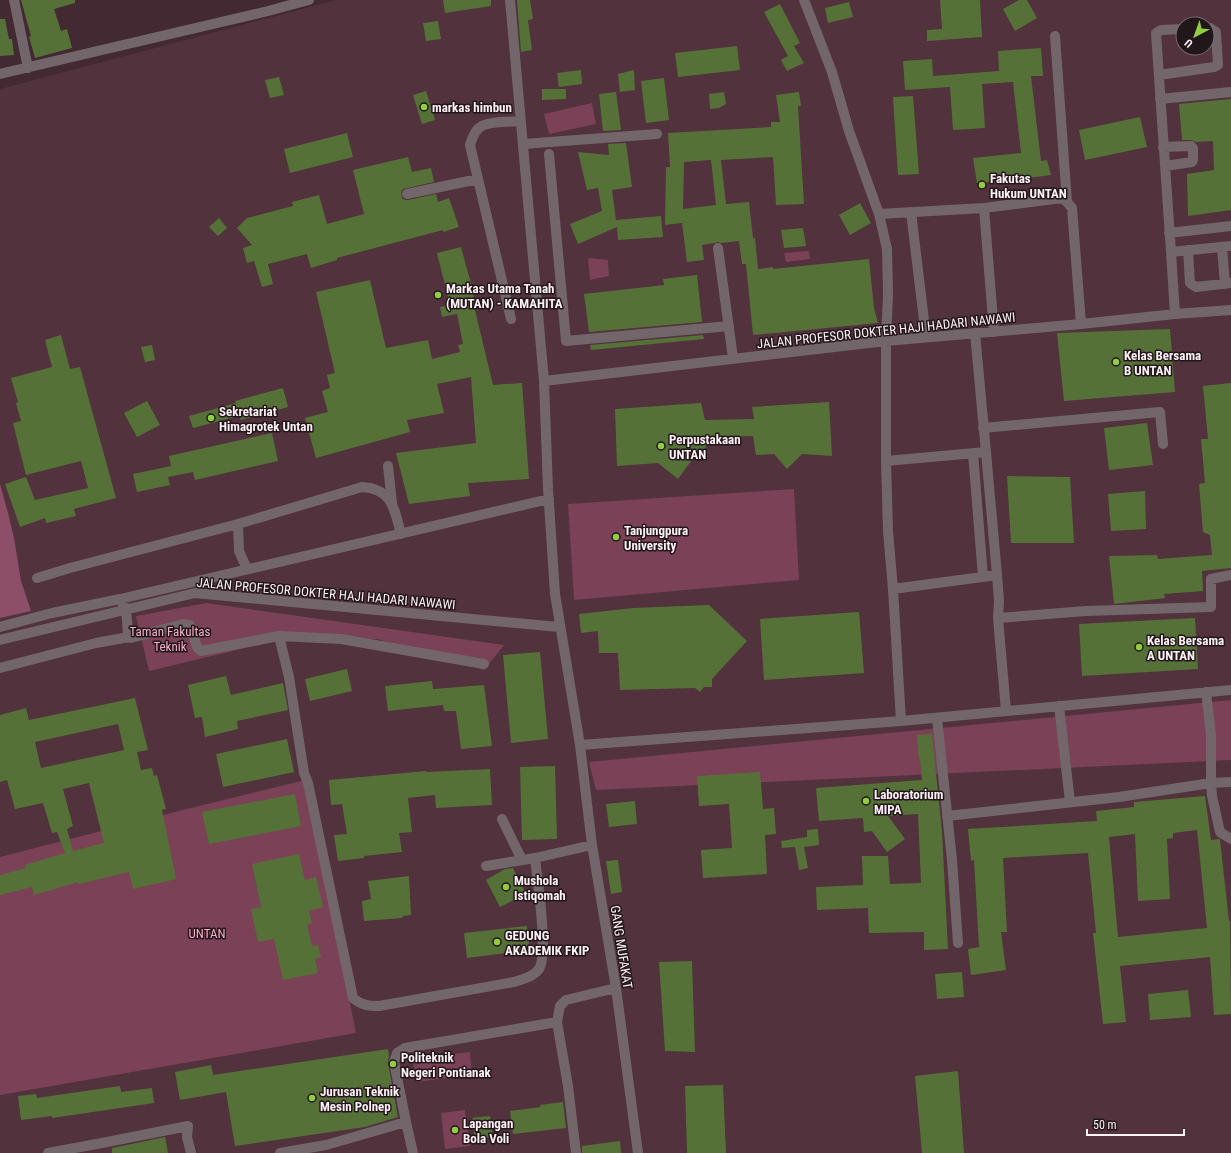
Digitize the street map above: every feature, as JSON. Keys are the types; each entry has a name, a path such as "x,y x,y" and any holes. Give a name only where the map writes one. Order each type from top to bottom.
{"street":[{"path":"14,0 28,68"},
{"path":"0,74 292,2 309,0"},
{"name":"GANG MUFAKAT","path":"510,0 544,380 555,594 559,627 580,745 592,845 616,988 638,1153"},
{"path":"804,0 832,72 849,131 879,214 887,249 888,294 886,341 886,461 888,531 901,721"},
{"path":"1174,314 1156,33 1162,30 1175,29"},
{"path":"1159,76 1218,65 1215,31"},
{"path":"1055,36 1067,202"},
{"path":"1160,99 1231,92"},
{"path":"511,319 470,145 474,134 484,124 520,121"},
{"path":"523,144 657,134"},
{"path":"1164,147 1191,146 1193,148 1192,162 1165,166"},
{"path":"549,154 566,341 729,326"},
{"path":"407,194 478,179"},
{"path":"879,214 984,208 1062,198 1072,208 1081,324"},
{"path":"984,208 994,332"},
{"path":"912,212 926,337"},
{"path":"1169,233 1231,226"},
{"path":"1171,252 1188,250 1226,246 1228,284 1196,287 1190,283 1188,250"},
{"path":"718,248 733,358"},
{"name":"JALAN PROFESOR DOKTER HAJI HADARI NAWAWI","path":"544,380 886,341 1231,310"},
{"path":"975,333 997,575 999,601 998,618 1006,711"},
{"path":"983,428 1160,412 1163,444"},
{"path":"886,461 986,452"},
{"path":"973,453 983,577"},
{"path":"388,466 392,503 401,534"},
{"path":"37,578 238,524 362,487 373,487 383,493 392,503"},
{"name":"JALAN PROFESOR DOKTER HAJI HADARI NAWAWI","path":"0,627 52,613 120,599 549,499"},
{"path":"238,524 239,551 247,569"},
{"path":"893,589 997,575"},
{"path":"998,618 1086,610 1211,607 1211,579 1231,575"},
{"name":"JALAN PROFESOR DOKTER HAJI HADARI NAWAWI","path":"0,640 195,593 559,627"},
{"path":"120,599 126,610 130,637"},
{"path":"0,668 96,643 131,638 183,624 190,625 197,648 201,651 279,636 341,639 484,664"},
{"path":"279,636 289,677 304,772 308,783 353,998 359,1003 367,1006 380,1006 514,982 533,975 540,968 543,950 541,909 535,858"},
{"path":"580,745 937,718 1231,690"},
{"path":"1206,692 1211,736 1212,796 1220,832 1231,839"},
{"path":"1058,706 1070,802"},
{"path":"937,718 958,943"},
{"path":"947,816 1119,797 1211,783 1231,782"},
{"path":"502,819 522,860"},
{"path":"486,866 535,858 592,845"},
{"path":"576,1153 568,1086 557,1022 560,1006 566,1000 616,988"},
{"path":"413,1153 394,1062 396,1053 405,1048 557,1022"},
{"path":"280,1153 326,1146 406,1122"},
{"path":"48,1153 102,1144 188,1126 187,1137 191,1153"}],"shaded area":[{"name":"Tanjungpura University","path":"336,0 1231,0 1231,1153 0,1153 0,89"},
{"path":"0,484 14,538 21,581 31,611 0,618"}],"green space":[{"path":"592,103 596,124 549,134 544,114"},
{"path":"809,251 810,259 786,262 784,253"},
{"path":"588,258 608,260 609,276 590,280"},
{"path":"794,489 799,580 574,600 568,504"},
{"name":"Taman Fakultas Teknik","path":"206,603 504,645 484,670 377,639 275,641 149,671 136,616"},
{"path":"1231,700 1231,760 596,790 589,762"},
{"name":"UNTAN","path":"305,780 356,1033 0,1095 0,857"},
{"path":"470,1052 472,1075 416,1082 413,1058"},
{"name":"Lapangan Bola Voli","path":"465,1110 470,1146 445,1149 441,1113"}],"building":[{"path":"21,0 75,0 75,3 54,9 61,31 67,29 72,48 35,58 29,37 31,36"},
{"path":"443,0 491,0 491,6 445,13"},
{"path":"517,0 530,0 533,19 528,20 532,50 521,52"},
{"path":"940,0 980,0 982,37 927,41 927,30 942,29"},
{"path":"1019,0 1027,0 1037,18 1015,31 1003,9"},
{"path":"849,2 853,17 828,23 825,8"},
{"path":"780,4 800,43 794,46 804,63 787,71 781,60 788,56 764,12"},
{"path":"0,19 5,19 9,39 12,39 14,55 0,56"},
{"path":"438,21 441,39 426,41 423,23"},
{"path":"737,46 740,70 678,77 675,53"},
{"path":"1041,48 1043,76 1031,76 1041,161 1047,160 1051,175 977,183 973,158 1021,153 1013,82 982,84 985,128 953,130 950,87 905,90 903,61 932,59 933,76 999,71 998,51"},
{"path":"581,70 582,84 559,87 557,73"},
{"path":"634,70 635,90 620,92 618,74"},
{"path":"279,77 284,95 270,98 265,80"},
{"path":"664,78 669,120 646,123 641,81"},
{"path":"542,89 566,89 566,99 542,100"},
{"name":"markas himbun","path":"426,91 435,120 422,124 413,95"},
{"path":"616,92 621,130 603,131 599,94"},
{"path":"724,92 726,104 719,108 710,109 709,94"},
{"path":"799,92 801,106 798,106 804,204 776,205 773,157 721,160 726,204 749,202 758,269 773,267 773,269 869,259 874,308 878,323 753,335 746,264 742,264 739,241 718,242 702,245 704,260 687,262 682,223 665,225 666,167 670,167 668,133 771,127 771,122 780,122 776,95","holes":["711,160 716,205 683,209 684,162"]},
{"path":"913,96 919,174 898,175 893,97"},
{"path":"1231,99 1231,210 1188,216 1187,174 1214,170 1213,141 1196,142 1191,140 1182,140 1179,104"},
{"path":"1140,117 1147,147 1085,160 1079,130"},
{"path":"347,133 353,157 290,173 284,149"},
{"path":"626,143 632,187 612,190 616,220 661,216 663,237 618,240 617,227 578,244 570,224 602,211 598,188 587,190 578,152 609,155 608,144"},
{"path":"408,157 412,172 431,168 434,182 403,189 401,192 402,198 408,200 436,194 438,202 449,198 459,227 337,258 337,260 311,268 307,254 268,264 273,284 262,287 254,261 247,263 243,248 252,245 237,228 247,218 293,206 292,202 319,195 327,224 364,214 353,170"},
{"path":"860,203 871,223 850,235 839,215"},
{"path":"219,218 227,228 218,236 209,227"},
{"path":"803,228 806,246 784,248 781,230"},
{"path":"461,247 473,291 475,310 493,385 522,383 529,479 468,483 470,496 409,504 396,453 476,443 471,377 437,384 444,413 407,420 410,432 316,458 305,418 328,412 322,391 330,388 327,375 335,373 316,292 370,280 386,348 428,340 432,359 460,352 458,345 463,344 457,314 442,317 440,307 450,305 437,253"},
{"path":"697,275 702,322 589,332 584,294 664,285 663,279"},
{"name":"Kelas Bersama B UNTAN","path":"1170,329 1175,392 1064,401 1057,333"},
{"path":"61,335 70,369 80,367 116,498 74,509 76,516 46,523 45,518 20,527 5,484 26,477 35,500 88,488 81,461 26,475 13,423 21,421 16,403 18,402 11,378 52,367 45,340"},
{"path":"703,335 704,339 591,350 590,345"},
{"path":"152,345 155,360 145,362 141,347"},
{"path":"1231,383 1231,568 1202,571 1203,591 1164,594 1165,598 1114,604 1109,556 1157,555 1158,559 1212,555 1210,535 1203,532 1199,484 1205,483 1201,439 1208,439 1203,386"},
{"path":"283,388 288,407 241,420 239,416 193,428 189,416 236,403 235,401"},
{"path":"147,401 160,425 137,437 124,413"},
{"name":"Perpustakaan UNTAN","path":"829,402 832,456 802,454 787,469 774,454 756,455 753,436 707,437 704,459 694,457 678,479 658,463 617,466 615,409 701,403 705,420 754,419 752,407"},
{"path":"1147,423 1153,465 1109,470 1104,428"},
{"path":"272,433 278,461 195,480 193,472 168,477 170,485 137,492 133,474 171,466 169,456"},
{"path":"1007,476 1070,477 1074,543 1011,543"},
{"path":"1145,491 1146,529 1111,531 1108,494"},
{"path":"709,605 747,641 712,679 712,687 704,687 700,692 695,688 620,690 618,653 599,653 598,631 581,633 579,614 633,608"},
{"path":"859,612 864,673 764,680 760,619"},
{"name":"Kelas Bersama A UNTAN","path":"1195,618 1198,669 1082,676 1079,624"},
{"path":"540,652 548,739 511,743 503,655"},
{"path":"347,669 352,691 310,701 305,679"},
{"path":"226,676 231,695 283,683 288,710 237,721 238,729 205,737 202,717 195,718 188,685"},
{"path":"432,681 433,689 484,685 492,746 461,749 456,711 444,711 443,705 388,711 385,686"},
{"path":"135,698 148,750 137,752 141,770 152,768 154,776 157,775 166,809 162,810 176,879 133,889 129,872 79,884 78,882 34,895 32,887 0,895 0,875 26,868 25,865 65,853 57,832 52,833 43,803 15,809 7,780 0,782 0,715 26,708 29,720","holes":["118,724 124,750 41,768 35,742","89,783 104,843 73,851 67,829 73,826 63,789"]},
{"path":"932,734 942,831 948,949 924,950 924,932 869,933 868,908 817,910 816,887 863,885 862,856 888,856 890,884 921,883 918,814 888,816 905,839 887,852 872,831 864,832 863,818 819,821 816,788 922,780 917,735"},
{"path":"287,739 294,772 223,787 216,754"},
{"path":"555,766 557,839 522,840 520,767"},
{"path":"490,769 492,805 436,808 435,795 408,798 412,832 399,833 402,852 364,856 364,858 338,861 334,835 347,834 342,804 331,805 329,780 426,771"},
{"path":"760,772 763,809 774,808 776,834 765,835 767,874 703,878 701,850 732,848 729,804 699,806 697,776"},
{"path":"295,794 301,826 209,844 202,812"},
{"path":"1205,796 1211,840 1220,840 1230,921 1231,1014 1214,1015 1210,957 1120,966 1126,1022 1103,1024 1093,933 1096,933 1088,853 1003,858 1007,932 1001,932 1006,970 971,975 968,949 979,947 974,860 971,861 968,829 1097,821 1096,811 1134,807 1134,802","holes":["1197,830 1207,928 1118,937 1109,837 1135,834 1138,901 1170,899 1167,839 1173,838 1173,833"]},
{"path":"635,801 637,824 609,827 606,804"},
{"path":"818,829 819,845 804,847 808,868 799,870 795,847 782,848 781,841 807,837 807,830"},
{"path":"299,854 305,880 316,877 323,907 309,911 312,923 307,925 312,946 318,945 321,957 315,959 318,973 283,980 274,939 258,942 251,909 261,907 252,864"},
{"path":"618,860 622,892 611,894 606,861"},
{"name":"Mushola Istiqomah","path":"513,868 526,894 500,907 486,880 505,869"},
{"path":"409,876 411,915 403,916 402,918 364,921 362,901 371,899 368,881"},
{"name":"GEDUNG AKADEMIK FKIP","path":"527,926 530,950 467,958 464,933"},
{"path":"692,961 695,1052 665,1051 659,962"},
{"path":"962,972 964,997 937,999 935,974"},
{"path":"1188,990 1191,1017 1150,1020 1148,994"},
{"name":"Jurusan Teknik Mesin Polnep","path":"388,1049 388,1063 398,1117 365,1127 235,1146 226,1092 180,1100 175,1072 211,1065 213,1075"},
{"path":"958,1071 964,1153 922,1153 915,1076"},
{"path":"723,1085 726,1153 687,1153 685,1086"},
{"path":"120,1086 121,1092 152,1088 154,1103 52,1118 52,1116 21,1120 18,1096 36,1094 37,1098"},
{"path":"563,1102 566,1128 513,1134 510,1111 541,1107 540,1105"},
{"path":"490,1116 493,1137 475,1139 472,1118"},
{"path":"165,1137 168,1153 112,1153 112,1148"},
{"path":"620,1141 621,1153 582,1153 582,1146"}],"place":[{"name":"markas himbun","path":"424,107"},
{"name":"Fakutas Hukum UNTAN","path":"982,185"},
{"name":"Markas Utama Tanah (MUTAN) - KAMAHITA","path":"438,295"},
{"name":"Kelas Bersama B UNTAN","path":"1116,362"},
{"name":"Sekretariat Himagrotek Untan","path":"211,418"},
{"name":"Perpustakaan UNTAN","path":"661,446"},
{"name":"Tanjungpura University","path":"616,537"},
{"name":"Kelas Bersama A UNTAN","path":"1139,647"},
{"name":"Laboratorium MIPA","path":"866,801"},
{"name":"Mushola Istiqomah","path":"506,887"},
{"name":"GEDUNG AKADEMIK FKIP","path":"497,942"},
{"name":"Politeknik Negeri Pontianak","path":"393,1064"},
{"name":"Jurusan Teknik Mesin Polnep","path":"312,1098"},
{"name":"Lapangan Bola Voli","path":"455,1130"}]}
